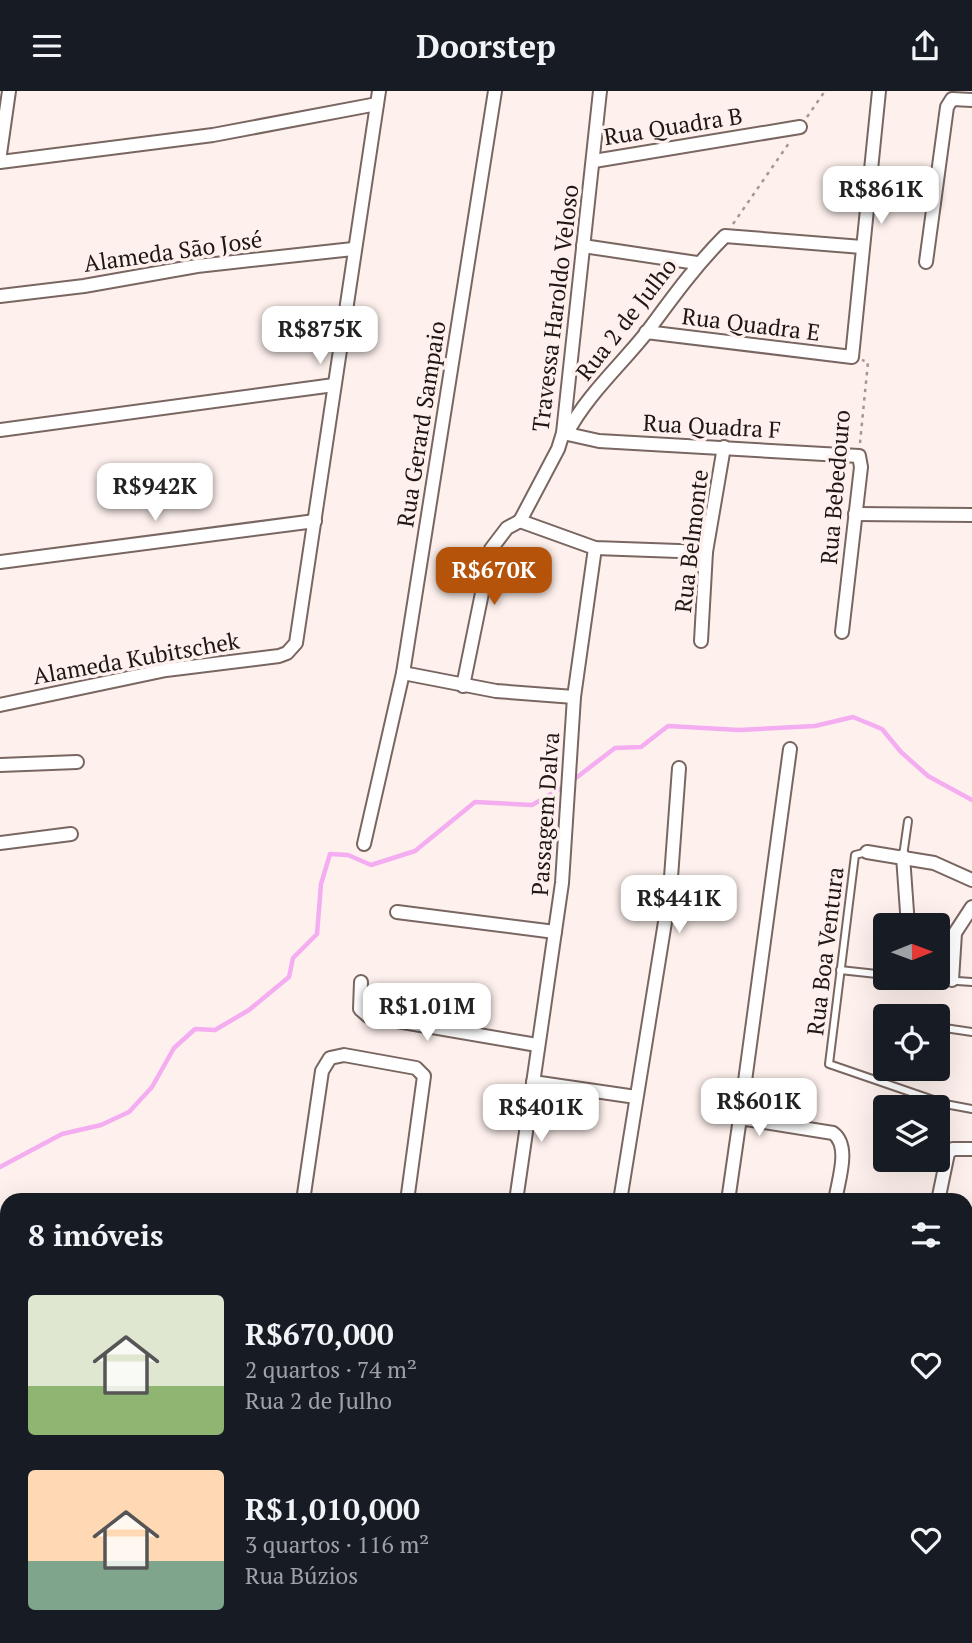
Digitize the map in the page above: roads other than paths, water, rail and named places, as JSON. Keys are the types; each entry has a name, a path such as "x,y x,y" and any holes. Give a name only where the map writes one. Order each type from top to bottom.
{"street":[{"path":"0,153 9,91"},
{"name":"Rua Gerard Sampaio","path":"364,844 402,673 495,91"},
{"name":"Travessa Haroldo Veloso","path":"520,521 565,433 600,91"},
{"path":"862,247 879,91"},
{"path":"0,162 213,135 378,98 353,249 315,521 0,562"},
{"path":"926,262 947,107 952,99 972,100"},
{"name":"Rua Quadra B","path":"594,160 800,127"},
{"name":"Rua 2 de Julho","path":"565,433 697,263 725,236 741,235 862,247"},
{"path":"583,246 697,263"},
{"name":"Rua Quadra E","path":"646,332 852,357 862,247"},
{"name":"Alameda São José","path":"0,296 84,286 197,266 353,249"},
{"path":"0,430 334,385"},
{"name":"Rua Quadra F","path":"565,433 599,441 859,456"},
{"name":"Rua Belmonte","path":"701,641 706,552 724,447"},
{"name":"Rua Bebedouro","path":"842,632 862,467 859,456"},
{"path":"855,514 972,515"},
{"name":"Alameda Kubitschek","path":"0,705 166,670 279,656 291,650 299,634 315,521"},
{"path":"463,686 491,549 507,528 520,521 595,548 706,552"},
{"name":"Passagem Dalva","path":"517,1193 566,849 575,697 595,548"},
{"path":"402,673 463,686 575,697"},
{"path":"729,1193 790,749"},
{"path":"0,765 77,762"},
{"path":"621,1193 670,891 679,768"},
{"path":"0,843 71,834"},
{"path":"867,852 934,863 972,880"},
{"path":"903,856 907,913"},
{"path":"952,980 956,933 972,907"},
{"path":"397,912 555,932"},
{"path":"361,982 360,1009 368,1016 537,1045"},
{"path":"304,1193 323,1071 330,1058 344,1055 416,1068 424,1076 408,1193"},
{"path":"533,1082 636,1097"},
{"path":"740,1118 832,1133 838,1137 842,1153 836,1193"},
{"path":"940,1193 948,1153 953,1149 972,1149"}],"lane":[{"path":"903,856 908,821"},
{"name":"Rua Boa Ventura","path":"867,852 855,855 829,1064 944,1104 972,1109"},
{"path":"840,969 873,973"},
{"path":"952,980 972,982"},
{"path":"950,1029 972,1033"}],"waterway":[{"path":"572,781 615,748 641,747 668,726 739,730 815,726 853,717 882,729 901,752 928,776 972,800"},
{"path":"0,1167 62,1134 101,1125 129,1112 152,1087 174,1048 195,1029 215,1030 249,1010 289,977 293,958 317,934 321,884 330,854 348,855 371,865 415,851 475,802 532,805 565,786"}]}
